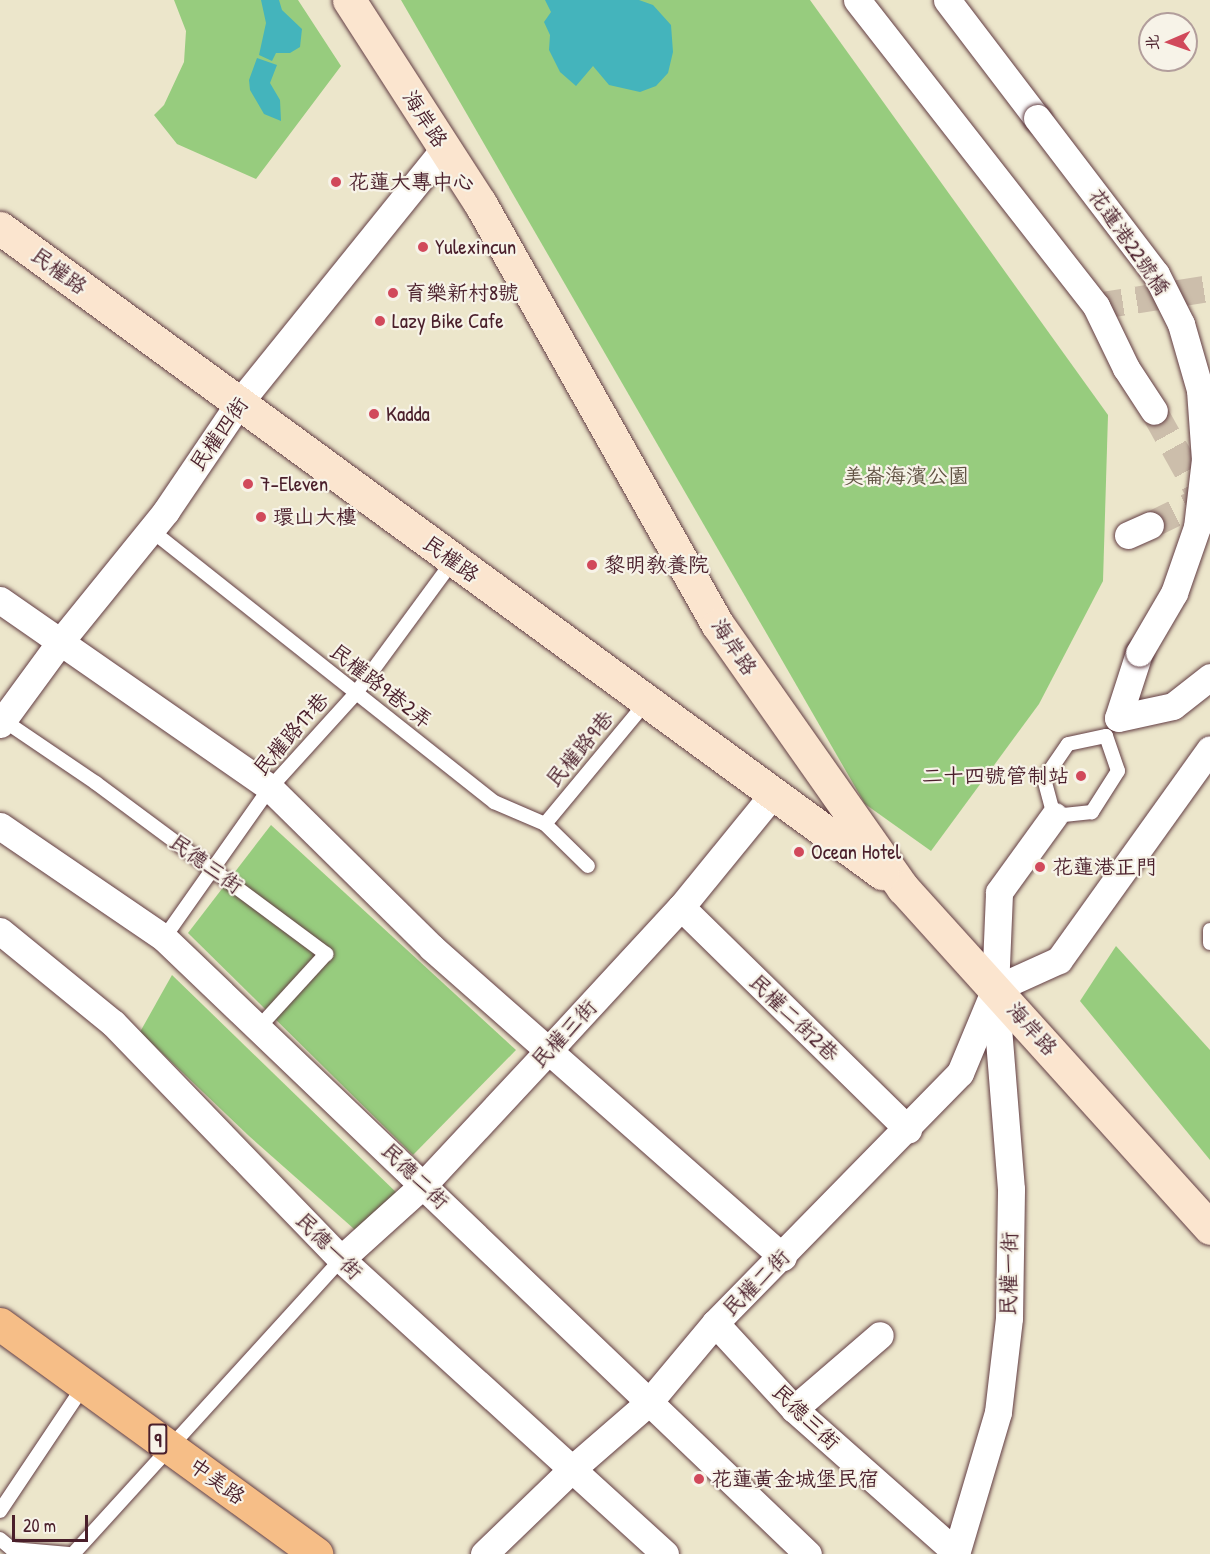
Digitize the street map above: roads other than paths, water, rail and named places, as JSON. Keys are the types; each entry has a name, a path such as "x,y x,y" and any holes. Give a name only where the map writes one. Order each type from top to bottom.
{"main road":[{"name":"海岸路","path":"350,0 480,203 718,625 903,888 1210,1228"},
{"name":"民權路","path":"0,228 903,888"},
{"name":"中美路","path":"0,1324 316,1554"}],"street":[{"path":"857,0 1096,306 1126,368 1154,411"},
{"name":"花蓮港22號橋","path":"948,0 1156,274 1181,324 1200,390 1205,459 1197,527 1174,593 1139,652 1112,727"},
{"name":"民權四街","path":"1,722 60,642 151,530 239,403 444,149"},
{"path":"0,600 270,788 431,947 547,1052 783,1257"},
{"path":"1112,727 1173,706 1210,677"},
{"path":"1054,816 999,892 995,989 1059,960 1210,749"},
{"name":"民權三街","path":"341,1259 424,1184 547,1052 681,907 772,794"},
{"name":"民德二街","path":"0,826 164,938 424,1184 808,1554"},
{"name":"民權二街2巷","path":"681,907 908,1129"},
{"name":"民德一街","path":"0,931 113,1023 341,1259 665,1554"},
{"name":"民權二街","path":"484,1554 572,1469 649,1402 716,1323 783,1257 850,1182 908,1129 960,1073 995,989"},
{"name":"民權一街","path":"956,1553 998,1412 1009,1318 1011,1189 995,989"},
{"name":"民德三街","path":"716,1323 794,1409 956,1553"},
{"path":"794,1409 880,1335"}],"lane":[{"name":"民權路9巷2弄","path":"151,530 494,802 545,824 588,866"},
{"name":"民權路17巷","path":"164,938 215,870 270,788 356,693 453,561"},
{"name":"民權路9巷","path":"545,824 647,701"},
{"name":"民德三街","path":"1,722 215,870 326,954 259,1027"},
{"path":"1112,727 1118,771 1092,812 1054,816 1044,779 1068,744 1112,727"},
{"path":"1210,930 1210,943"},
{"path":"0,1539 12,1549 71,1554 149,1474 168,1446 341,1259"},
{"path":"0,1511 85,1384"}],"water":[{"path":"261,0 279,0 282,10 302,29 300,47 290,53 276,53 272,61 259,55 266,23"},
{"path":"545,0 639,0 653,5 671,25 673,52 668,73 656,86 640,92 609,85 593,66 576,86 560,72 549,50 550,35 544,22 551,12"},
{"path":"257,58 277,65 270,83 280,100 281,121 264,114 250,90 249,80"}],"tunnel":[{"path":"1096,306 1210,288"},
{"path":"1154,411 1203,499 1210,496"},
{"path":"1150,525 1203,499"}],"place":[{"name":"花蓮大專中心","path":"336,182"},
{"name":"Yulexincun","path":"423,247"},
{"name":"育樂新村8號","path":"393,293"},
{"name":"Lazy Bike Cafe","path":"380,321"},
{"name":"Kadda","path":"374,414"},
{"name":"7-Eleven","path":"248,484"},
{"name":"環山大樓","path":"261,517"},
{"name":"黎明教養院","path":"592,565"},
{"name":"二十四號管制站","path":"1081,776"},
{"name":"Ocean Hotel","path":"799,852"},
{"name":"花蓮港正門","path":"1040,867"},
{"name":"花蓮黃金城堡民宿","path":"699,1479"}],"park label":[{"name":"美崙海濱公園","path":"906,476"}]}
